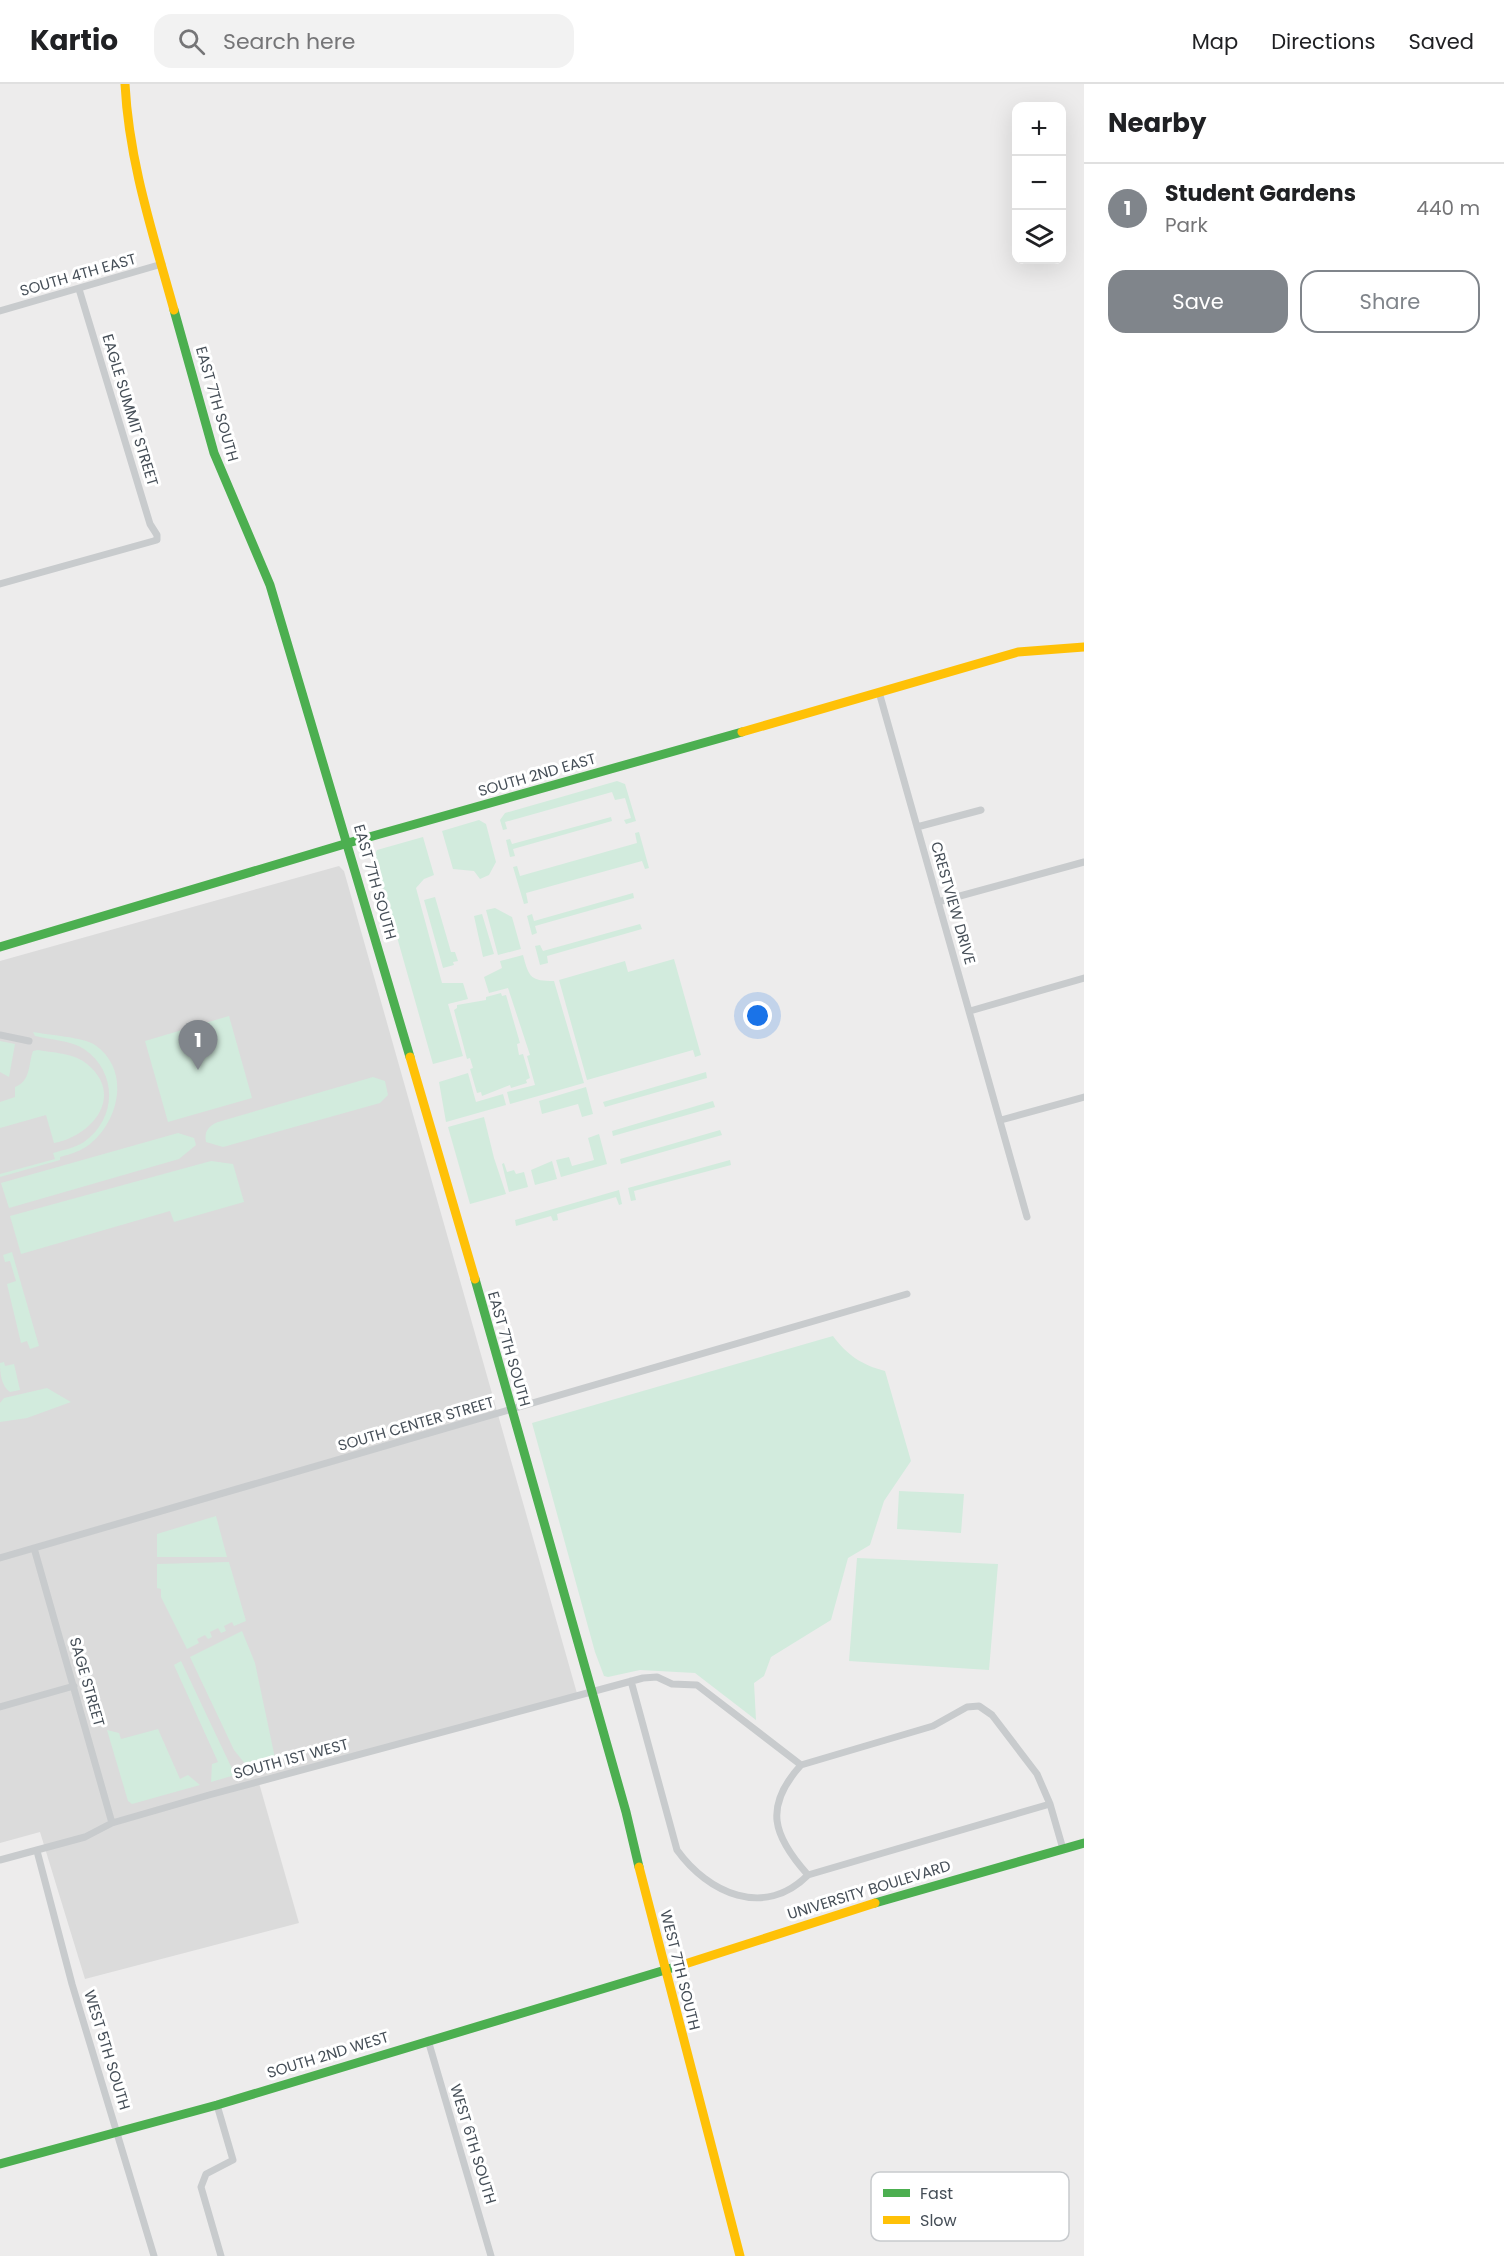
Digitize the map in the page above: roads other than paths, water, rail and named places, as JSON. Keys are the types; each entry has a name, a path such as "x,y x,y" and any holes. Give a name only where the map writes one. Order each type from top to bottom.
{"main road":[{"name":"EAST 7TH SOUTH","path":"125,84 126,119 132,157 214,453 270,585 348,843 592,1691"},
{"name":"SOUTH 2ND EAST","path":"0,947 348,843 1018,652 1084,647"},
{"name":"WEST 7TH SOUTH","path":"592,1691 628,1818 664,1971 740,2256"},
{"name":"UNIVERSITY BOULEVARD","path":"664,1971 853,1909 1084,1843"},
{"name":"SOUTH 2ND WEST","path":"0,2164 218,2105 428,2040 664,1971"}],"street":[{"name":"SOUTH 4TH EAST","path":"0,311 162,264"},
{"name":"EAGLE SUMMIT STREET","path":"0,584 153,543 157,537 150,524 79,289"},
{"name":"CRESTVIEW DRIVE","path":"879,693 1027,1217"},
{"path":"917,827 981,810"},
{"path":"939,902 1084,862"},
{"path":"970,1011 1084,978"},
{"path":"0,1035 28,1041"},
{"path":"1001,1120 1084,1097"},
{"name":"SOUTH CENTER STREET","path":"0,1558 908,1294"},
{"name":"SAGE STREET","path":"34,1548 112,1823"},
{"name":"SOUTH 1ST WEST","path":"0,1860 85,1837 112,1823 592,1691 657,1677 672,1684 697,1685 801,1765"},
{"path":"631,1682 677,1850 692,1870 713,1886 740,1897 765,1897 786,1893 808,1875 1050,1804"},
{"path":"0,1707 74,1686"},
{"path":"808,1875 782,1842 776,1824 777,1801 786,1781 801,1765 933,1726 967,1707 979,1706 992,1715 1022,1751 1050,1804 1063,1849"},
{"name":"WEST 5TH SOUTH","path":"37,1851 72,1984 154,2256"},
{"name":"WEST 6TH SOUTH","path":"428,2040 491,2256"},
{"path":"218,2105 233,2160 206,2174 201,2187 220,2256"}],"place":[{"name":"Student Gardens","path":"198,1070"}]}
